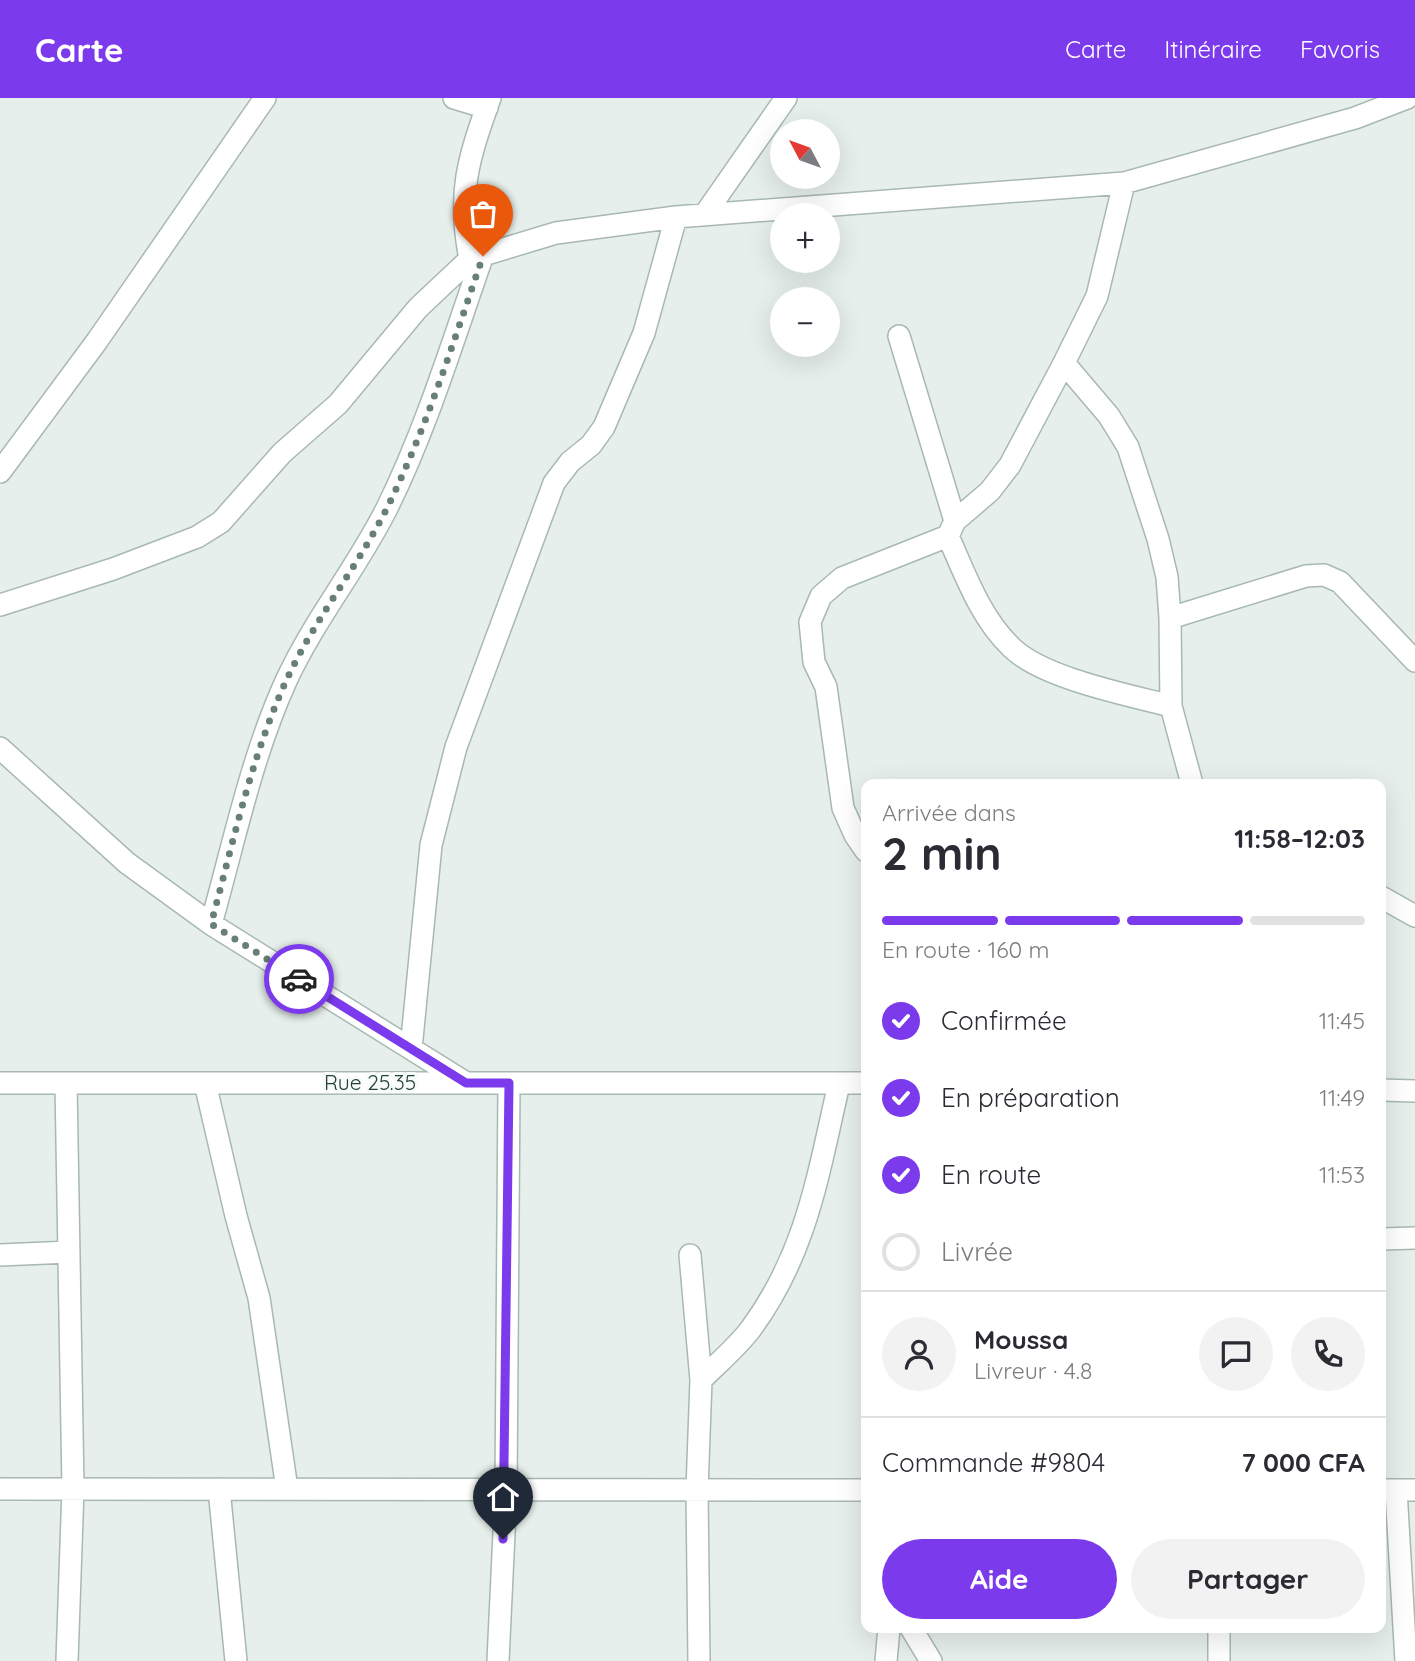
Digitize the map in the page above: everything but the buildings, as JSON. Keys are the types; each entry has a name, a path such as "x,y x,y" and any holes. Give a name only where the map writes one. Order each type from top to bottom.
{"street":[{"path":"0,472 129,295 265,98"},
{"path":"211,924 263,738 286,682 316,623 387,507 429,411 477,257 463,220 464,185 473,146 489,103 454,98"},
{"path":"705,214 786,98"},
{"path":"0,605 113,569 197,537 221,522 282,453 338,404 418,307 477,257 556,233 676,216 1124,183 1355,118 1407,98"},
{"path":"861,844 843,808 826,687 814,662 810,621 821,596 842,578 951,528 990,491 1010,466 1097,296 1124,183"},
{"path":"411,1049 431,845 456,747 554,483 570,462 592,445 604,427 644,334 676,216"},
{"path":"899,336 951,528 979,603 1012,649 1029,660 1073,679 1171,706"},
{"path":"1064,363 1109,416 1128,447 1158,539 1167,577 1171,706 1191,779"},
{"path":"1170,618 1306,576 1324,575 1340,582 1415,661"},
{"path":"0,748 127,863 211,924 466,1083"},
{"path":"1386,900 1415,916"},
{"name":"Rue 25.35","path":"0,1083 861,1083"},
{"path":"66,1083 73,1489 67,1661"},
{"path":"205,1083 236,1216 259,1298 287,1489"},
{"path":"498,1661 506,1490 509,1083"},
{"path":"701,1380 748,1332 784,1276 803,1235 839,1084"},
{"path":"1386,1090 1415,1091"},
{"path":"1386,1239 1415,1238"},
{"path":"0,1255 69,1252"},
{"path":"690,1255 701,1380 697,1490 699,1661"},
{"path":"0,1489 861,1490"},
{"path":"219,1489 236,1661"},
{"path":"1397,1490 1406,1661"},
{"path":"886,1661 889,1633"},
{"path":"914,1633 931,1661"},
{"path":"1219,1633 1219,1661"}],"way so far":[{"path":"299,979 211,924 263,738 286,682 316,623 387,507 429,411 483,256"}],"route":[{"path":"299,979 466,1083 509,1083 506,1490 503,1539"}]}
